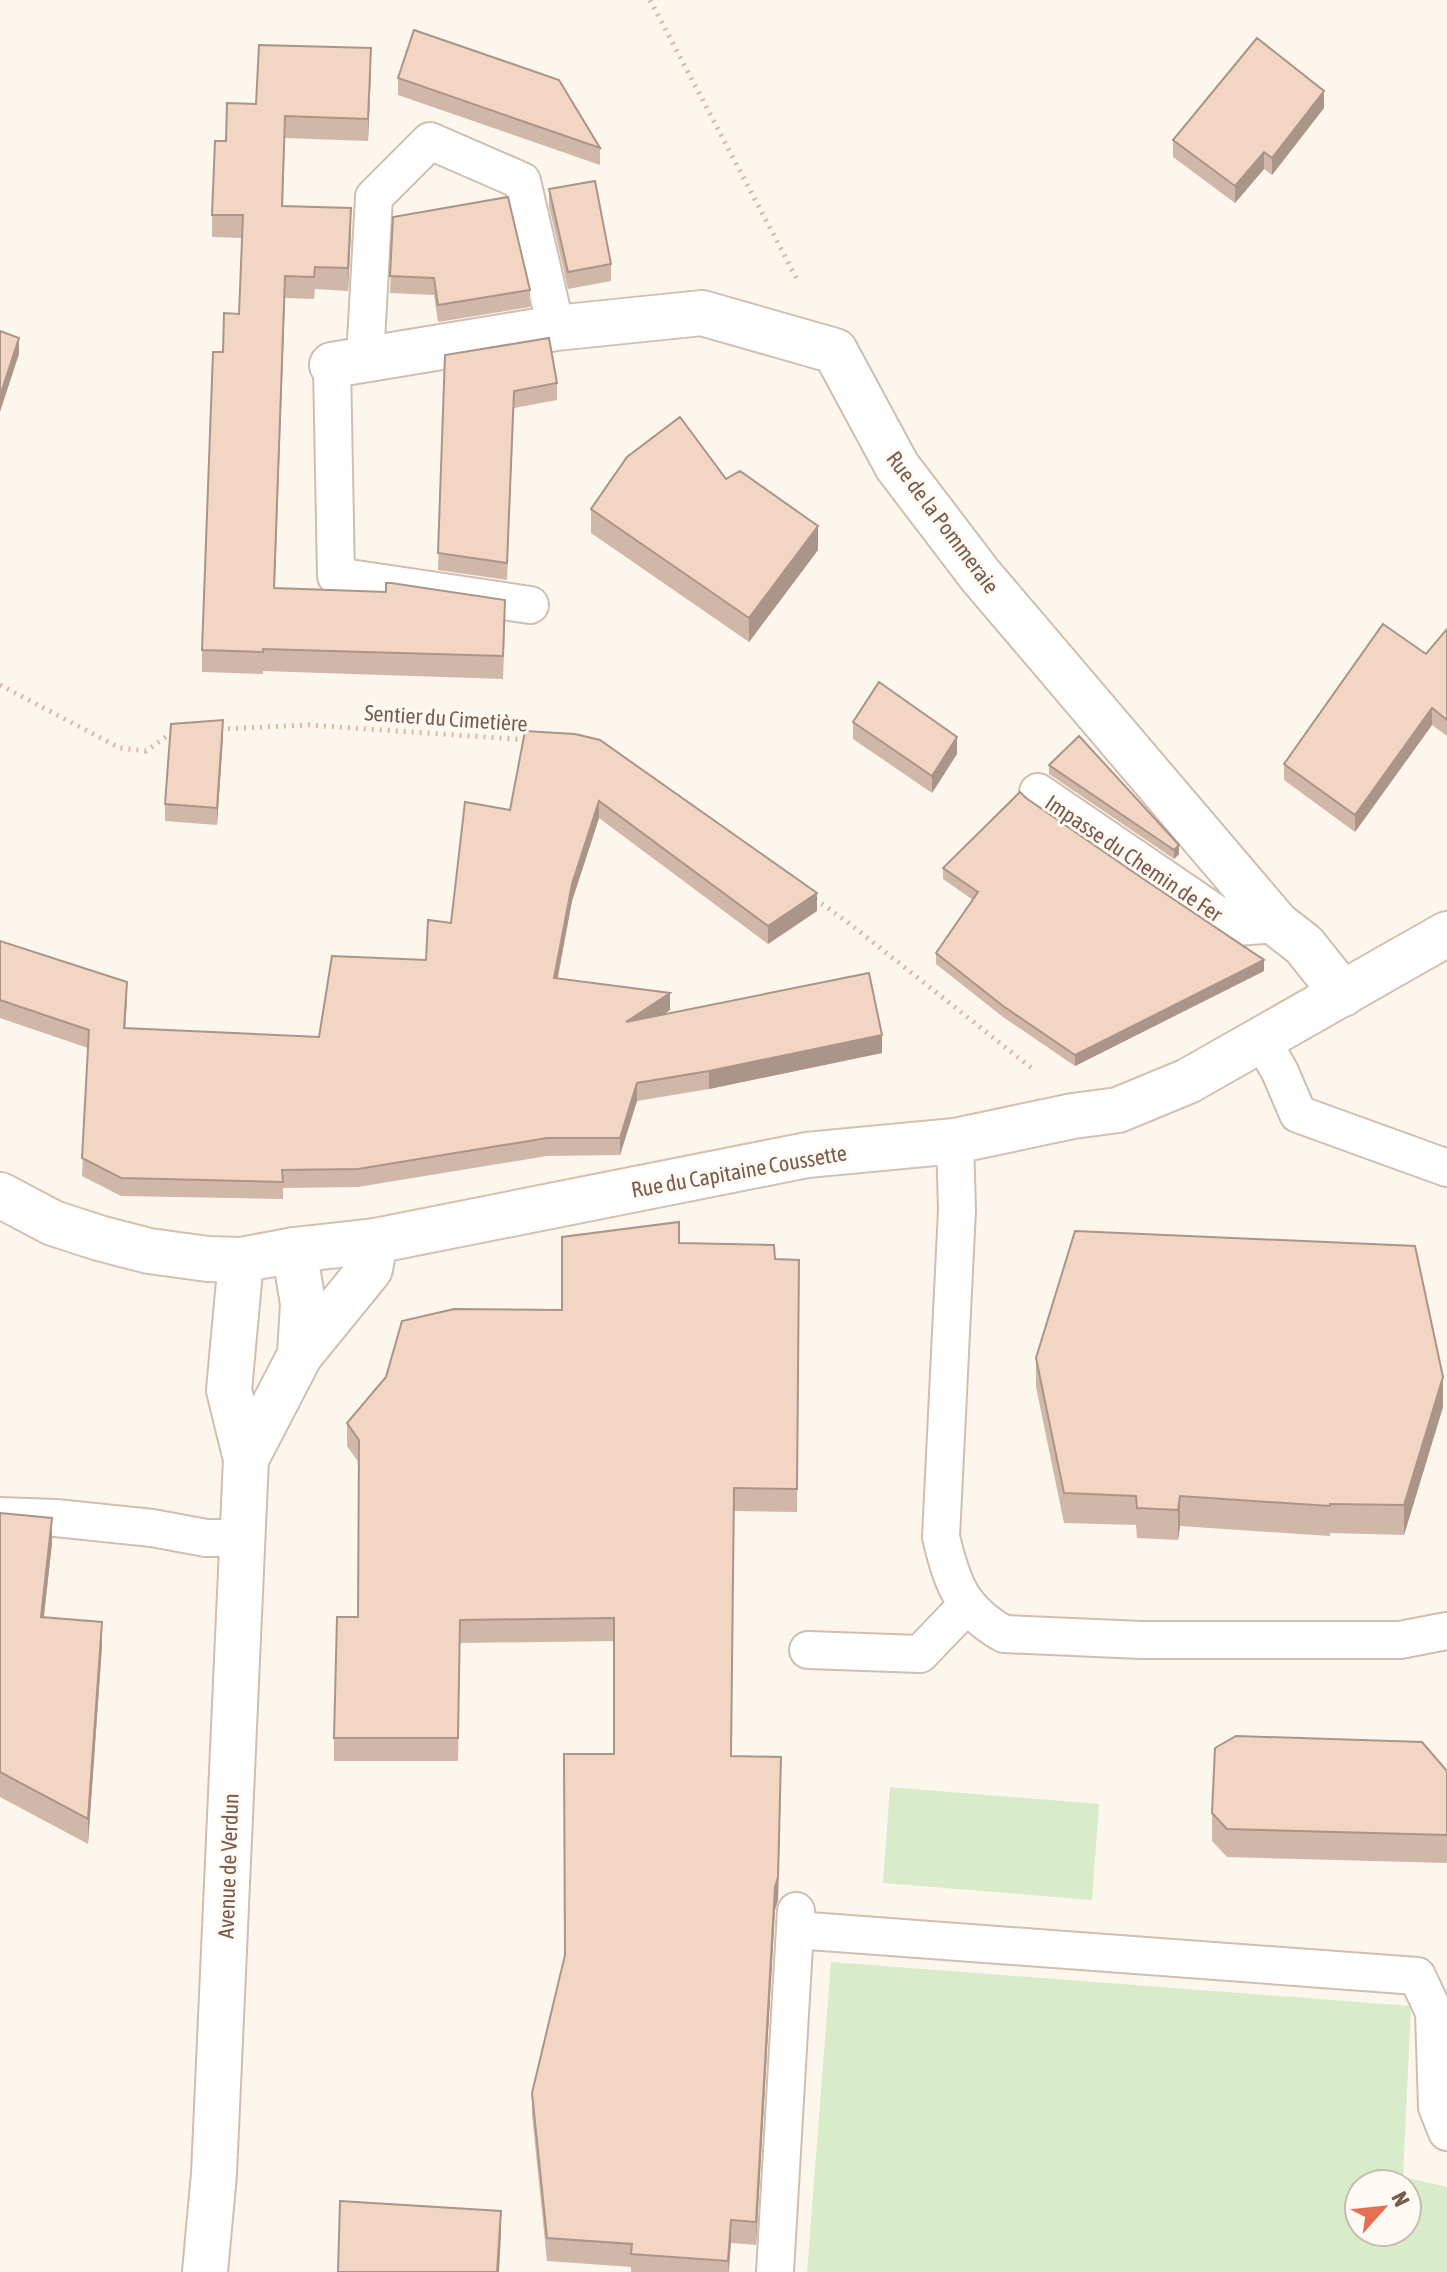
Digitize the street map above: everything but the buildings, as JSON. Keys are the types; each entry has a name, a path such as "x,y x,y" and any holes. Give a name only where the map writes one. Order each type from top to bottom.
{"street":[{"path":"349,362 556,328 702,313 835,351"},
{"name":"Rue de la Pommeraie","path":"835,351 897,466 980,575 1277,924 1304,945 1343,994"},
{"name":"Rue du Capitaine Coussette","path":"0,1195 53,1223 99,1238 149,1251 241,1260 294,1250 375,1241 807,1155 955,1141 1073,1116 1118,1110 1188,1081 1447,934"},
{"name":"Avenue de Verdun","path":"246,1459 300,1355 370,1269 375,1241"},
{"name":"Avenue de Verdun","path":"294,1250 303,1303 300,1355"},
{"name":"Avenue de Verdun","path":"205,2272 214,2174 246,1459 229,1390 241,1260"}],"lane":[{"path":"530,605 336,576 349,362 374,197 430,141 522,181 556,328"},
{"name":"Impasse du Chemin de Fer","path":"1038,792 1236,927 1277,924"},
{"path":"1262,1040 1298,1114 1447,1168"},
{"path":"955,1141 957,1210 941,1537 950,1572 966,1606 985,1624 1004,1634 1141,1640 1400,1640 1447,1631"},
{"path":"0,1516 69,1519 152,1528 206,1538 242,1538"},
{"path":"808,1650 920,1654 966,1606"},
{"path":"775,2272 796,1921 1417,1976 1434,2012 1437,2107 1447,2132"}],"path":[{"path":"650,0 835,351"},
{"path":"0,685 120,748 146,751 172,731 187,730"},
{"name":"Sentier du Cimetière","path":"217,729 309,725 541,740"},
{"path":"811,897 850,924 1040,1074 1073,1116"}],"green space":[{"path":"890,1787 1099,1804 1092,1900 883,1883"},
{"path":"831,1962 1411,2006 1403,2168 1343,2168 1343,2248 1423,2248 1423,2182 1447,2187 1447,2272 807,2272"}]}
